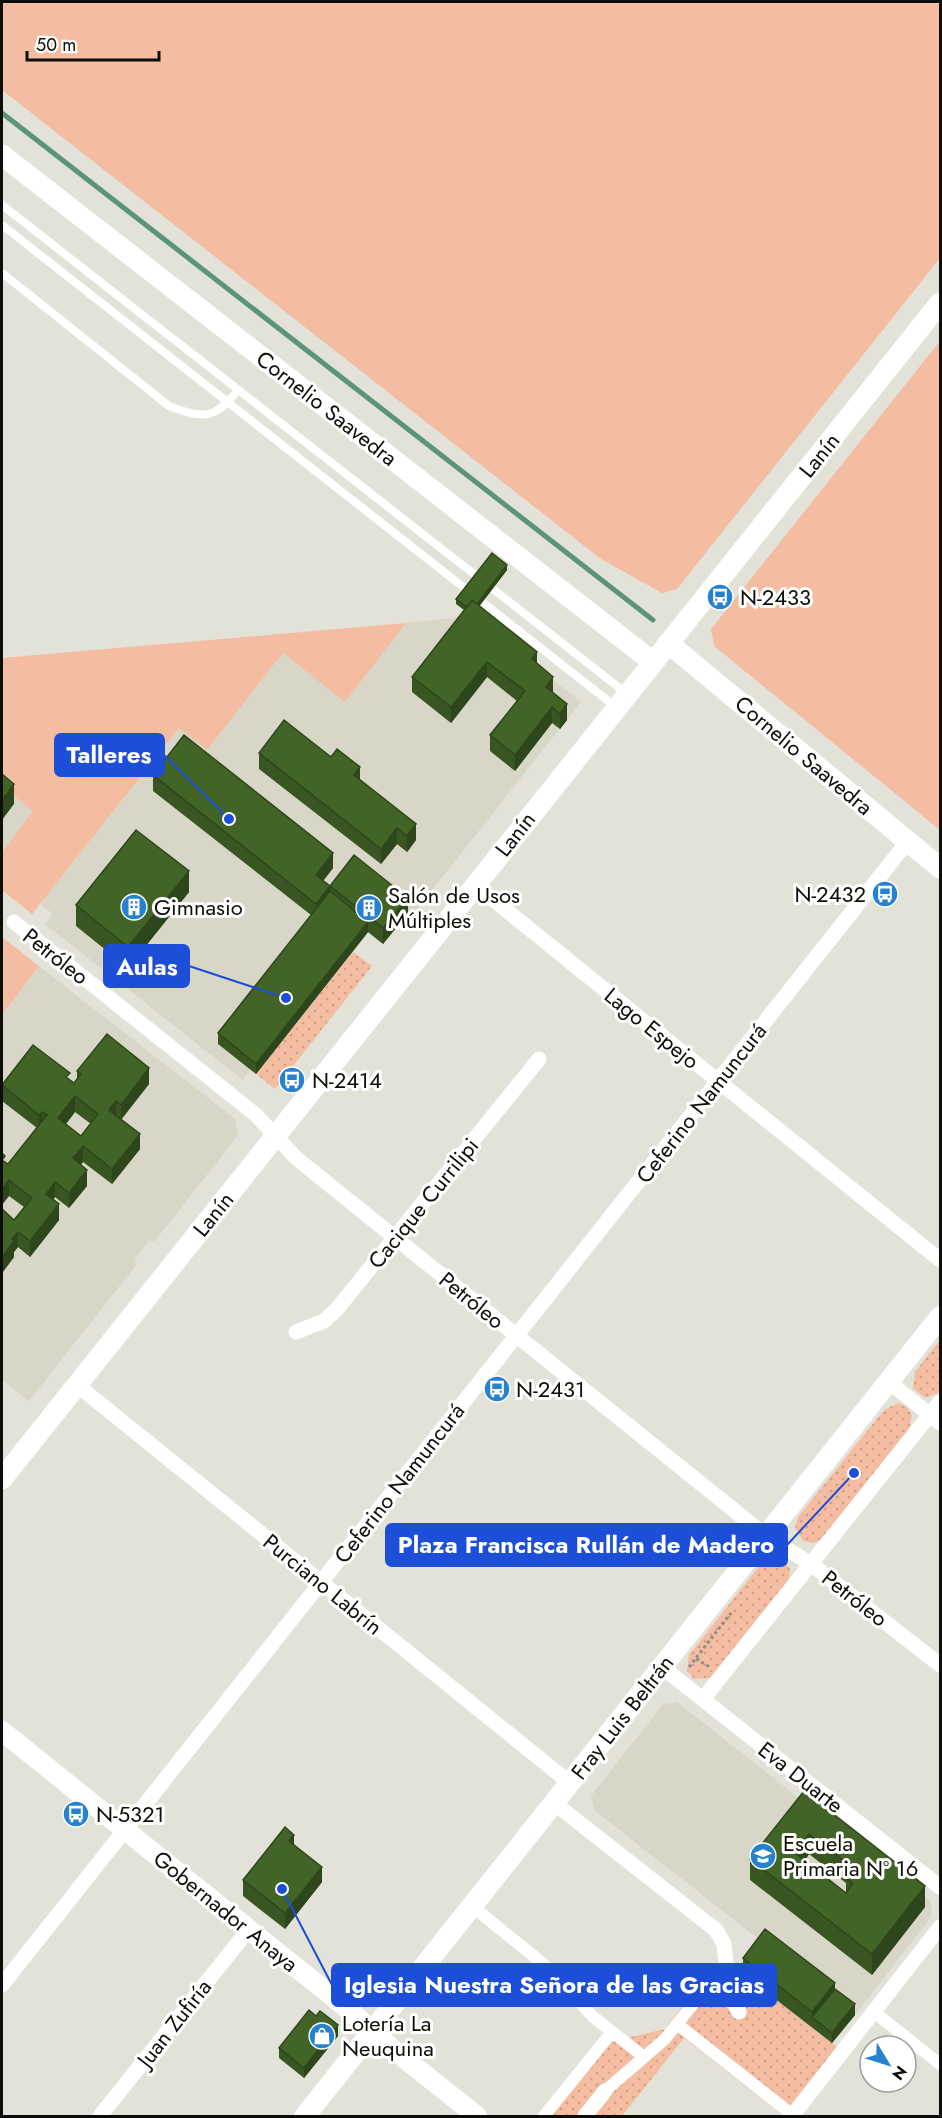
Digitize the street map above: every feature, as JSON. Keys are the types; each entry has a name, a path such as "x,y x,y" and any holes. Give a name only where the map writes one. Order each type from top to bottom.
{"main road":[{"name":"Cornelio Saavedra","path":"2,155 653,662"},
{"name":"Lanín","path":"2,1479 940,303"},
{"name":"Cornelio Saavedra","path":"668,642 940,868"},
{"name":"Fray Luis Beltrán","path":"305,2116 940,1317"}],"street":[{"name":"Ceferino Namuncurá","path":"2,1985 908,841"},
{"name":"Lago Espejo","path":"475,885 940,1260"},
{"name":"Petróleo","path":"14,922 256,1115 296,1158 766,1536 811,1564 940,1665"},
{"name":"Cacique Currilipi","path":"296,1332 331,1315 539,1059"},
{"path":"889,1382 935,1419"},
{"name":"Purciano Labrín","path":"76,1385 570,1783"},
{"path":"703,1699 811,1564 935,1419 940,1402"},
{"name":"Eva Duarte","path":"662,1667 940,1887"},
{"name":"Gobernador Anaya","path":"2,1731 477,2116"},
{"path":"554,1803 709,1924 724,1944 729,1994 739,2012"},
{"path":"472,1906 554,1972 588,2011 644,2058"},
{"path":"677,2024 793,2116 940,1927"},
{"name":"Juan Zufiría","path":"100,2116 249,1929"},
{"path":"585,2116 605,2091 665,2039 698,1998 726,1978"},
{"path":"874,2012 940,2064"},
{"path":"544,2116 612,2032"}],"lane":[{"path":"2,205 238,390 622,701"},
{"path":"2,225 228,403 622,701"},
{"path":"2,273 170,406 200,417 213,413 228,403 238,390"}],"path":[{"path":"696,1659 718,1670"}],"shaded area":[{"path":"2,2 940,2 940,258 677,589 662,593 601,559 2,90"},
{"path":"940,341 940,830 714,646 711,629"},
{"path":"472,616 581,702 409,919 405,917 383,944 368,933 256,1074 250,1070 243,1080 45,924 53,914 40,904 179,728 207,750 283,653 345,701 406,623"},
{"path":"406,623 345,702 283,653 207,750 179,728 32,914 2,890 2,852 33,811 2,787 2,658"},
{"path":"2,787 33,811 2,852"},
{"path":"2,937 39,966 2,1015"},
{"path":"353,952 372,966 275,1089 256,1074"},
{"path":"39,966 235,1119 238,1135 155,1241 149,1241 135,1259 136,1265 29,1401 2,1380 2,1015"},
{"path":"940,1340 940,1392 925,1398 913,1388 915,1372"},
{"path":"898,1403 907,1407 912,1415 909,1429 824,1537 814,1543 803,1541 795,1527 798,1517 884,1410"},
{"path":"769,1558 784,1561 790,1569 789,1579 710,1678 694,1679 687,1671 689,1655 761,1564"},
{"name":"Escuela Primaria Nº 16","path":"677,1702 931,1902 932,1916 855,2015 594,1810 591,1796 663,1704"},
{"path":"712,1969 743,1974 837,2047 783,2115 684,2038 622,2116 538,2116 597,2045 665,2029"}],"building":[{"path":"492,553 507,565 477,604 472,600 467,607 456,599"},
{"path":"472,600 537,652 532,659 553,677 546,687 567,704 560,714 552,707 515,755 490,735 525,691 487,662 451,707 412,677"},
{"path":"284,720 331,757 337,749 360,767 354,775 416,824 407,836 397,828 381,849 259,753"},
{"path":"184,735 333,853 316,875 330,886 316,904 153,775"},
{"path":"2,774 14,784 2,800"},
{"name":"Gimnasio","path":"136,830 189,871 128,947 76,905"},
{"path":"354,855 408,898 383,928 330,886"},
{"path":"330,891 368,922 256,1064 218,1033"},
{"path":"107,1034 149,1068 121,1105 116,1101 109,1110 140,1134 112,1169 83,1146 73,1158 87,1170 69,1193 55,1182 46,1194 59,1204 30,1241 18,1232 2,1257 2,1209 14,1220 32,1198 9,1180 2,1190 2,1160 8,1164 47,1115 42,1112 39,1115 2,1085 33,1045 70,1073 66,1077 74,1083 81,1074 77,1071","holes":["75,1096 98,1114 81,1136 58,1118"]},
{"path":"804,1791 925,1886 872,1954 750,1859","holes":["809,1834 853,1868 846,1878 853,1883 846,1893 795,1853"]},
{"path":"285,1827 294,1835 289,1841 322,1867 285,1913 243,1880"},
{"path":"765,1929 835,1983 812,2012 743,1958"},
{"path":"835,1989 855,2004 832,2033 812,2017"},
{"path":"309,2010 316,2016 320,2011 338,2025 304,2068 279,2048"}],"waterway":[{"path":"2,113 653,620"}],"place":[{"name":"N-2433","path":"720,597"},
{"name":"Talleres","path":"229,819"},
{"name":"N-2432","path":"885,894"},
{"name":"Gimnasio","path":"134,907"},
{"name":"Salón de Usos Múltiples","path":"369,908"},
{"name":"Aulas","path":"286,998"},
{"name":"N-2414","path":"292,1080"},
{"name":"N-2431","path":"497,1389"},
{"name":"Plaza Francisca Rullán de Madero","path":"854,1473"},
{"name":"N-5321","path":"76,1814"},
{"name":"Escuela Primaria Nº 16","path":"763,1856"},
{"name":"Iglesia Nuestra Señora de las Gracias","path":"282,1889"},
{"name":"Lotería La Neuquina","path":"322,2036"}]}
